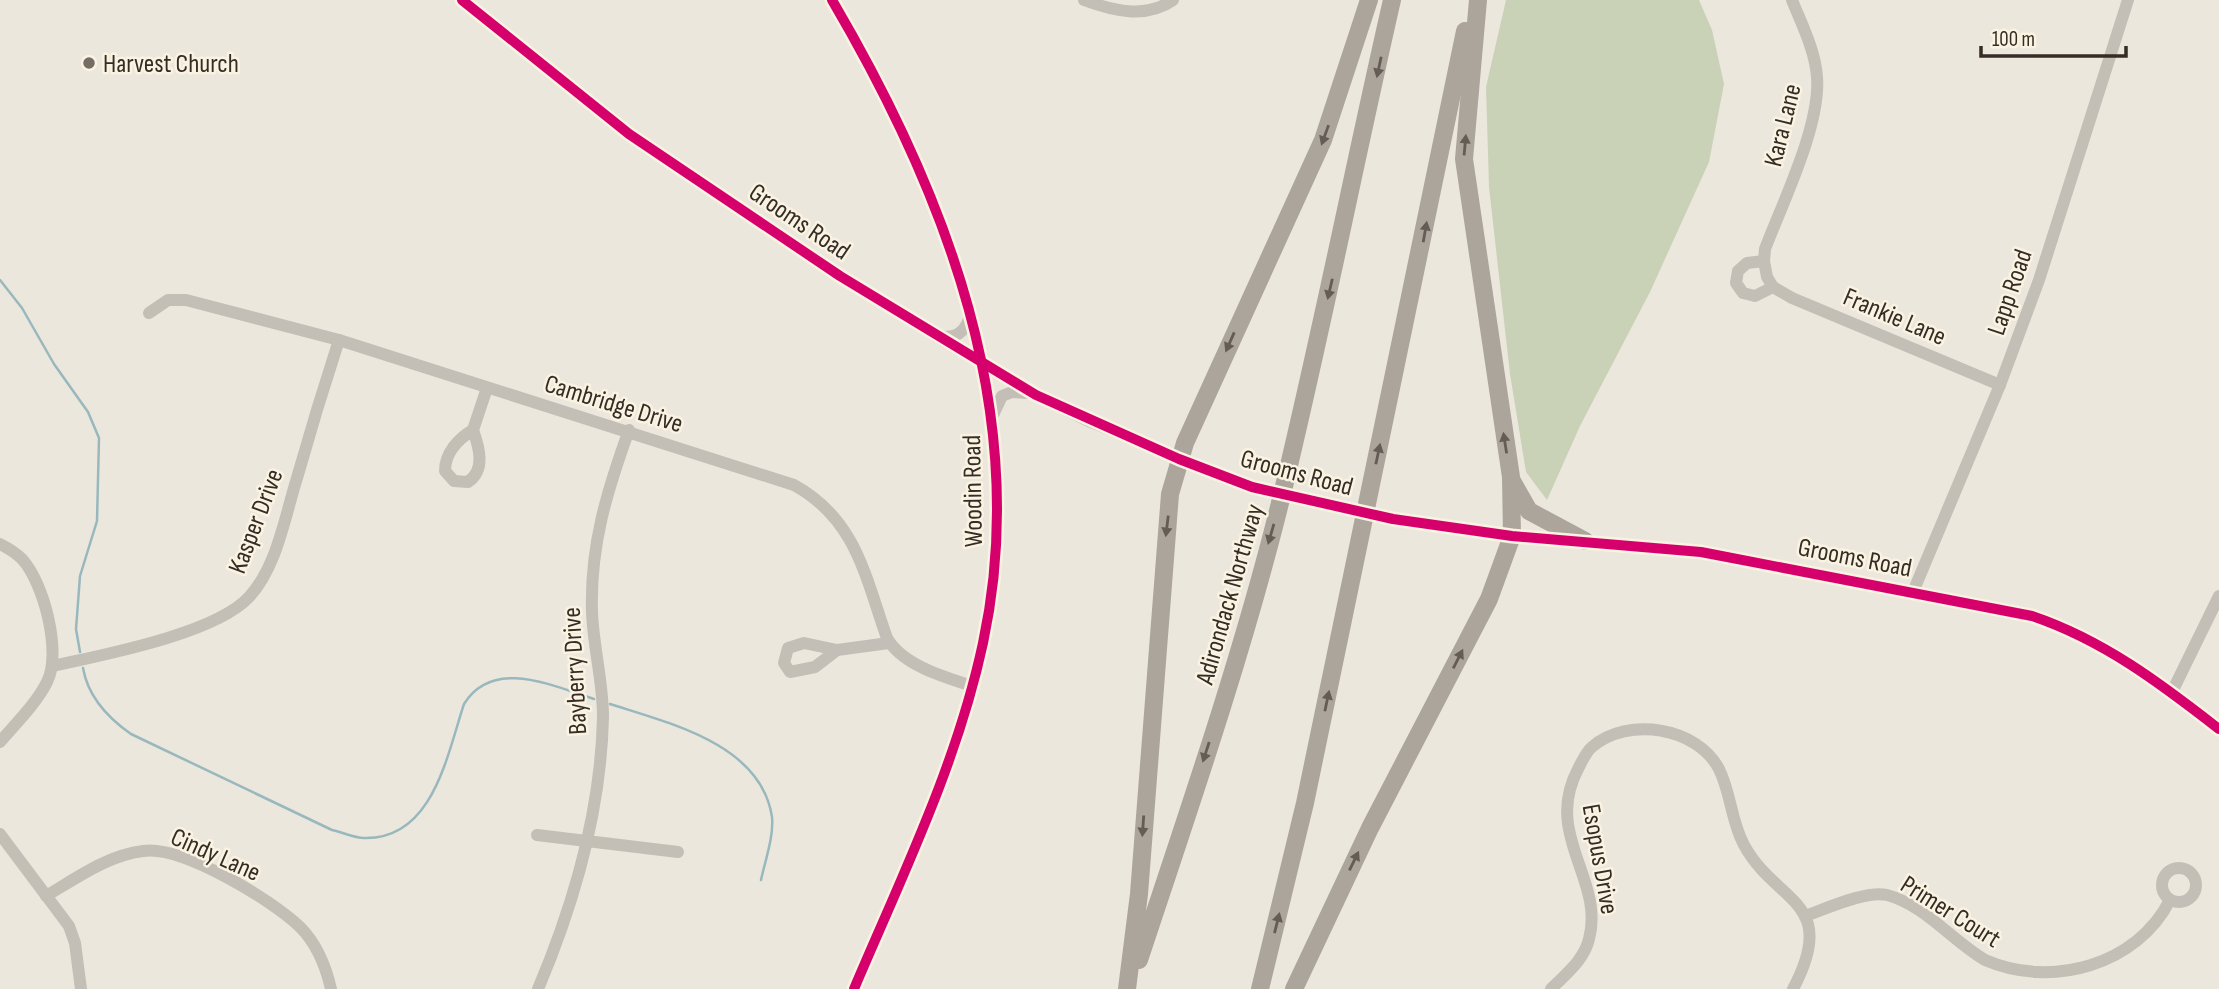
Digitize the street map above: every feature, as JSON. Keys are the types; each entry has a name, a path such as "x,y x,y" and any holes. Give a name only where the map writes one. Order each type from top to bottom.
{"highway":[{"path":"1128,989 1139,894 1170,494 1179,459 1323,141 1369,0"},
{"name":"Adirondack Northway","path":"1128,989 1229,680 1277,513 1334,273 1392,0"},
{"path":"1260,989 1305,803 1472,0"},
{"path":"1294,989 1370,828 1489,599 1512,536 1511,477 1464,159 1478,0"},
{"path":"1511,477 1529,511 1585,541"}],"street":[{"name":"Grooms Road","path":"462,0 629,134 840,276 1036,395 1179,459 1252,487 1393,519 1512,536 1701,552 2032,616 2063,627 2124,658 2219,729"},
{"name":"Woodin Road","path":"832,0 909,148 954,253 985,365 993,417 997,482 996,562 983,644 972,686 936,797 854,989"},
{"path":"1084,0 1109,9 1134,12 1162,8 1173,0"},
{"name":"Kara Lane","path":"1764,261 1765,249 1810,128 1817,78 1809,40 1792,0"},
{"name":"Lapp Road","path":"1913,592 2000,385 2039,279 2128,0"},
{"path":"1764,261 1767,277 1773,286 1755,296 1743,293 1736,283 1742,266 1764,261"},
{"name":"Frankie Lane","path":"1773,286 1792,298 2000,385"},
{"name":"Cambridge Drive","path":"149,313 168,300 186,300 339,340 629,430 794,485 823,503 845,528 889,643"},
{"path":"936,335 949,338 960,334 968,325 971,312"},
{"name":"Kasper Drive","path":"53,666 162,640 196,627 249,598 268,565 283,525 339,340"},
{"path":"473,430 487,388"},
{"path":"993,417 995,406 1002,396 1012,392 1036,395"},
{"name":"Bayberry Drive","path":"538,989 573,893 599,769 603,715 592,613 593,557 605,494 629,430"},
{"path":"0,544 23,560 32,576 48,621 54,650 53,666 40,693 0,742"},
{"path":"2172,692 2219,596"},
{"path":"837,650 889,643 909,659 972,686"},
{"name":"Esopus Drive","path":"1551,989 1576,965 1590,935 1588,898 1568,833 1566,802 1571,783 1588,752 1614,735 1650,729 1669,731 1711,759 1723,778 1735,823 1751,856 1792,897 1805,916"},
{"path":"0,834 69,926 75,943 81,989"},
{"path":"537,835 586,838 678,852"},
{"name":"Cindy Lane","path":"46,896 100,865 141,850 174,854 226,879 299,926 310,940 327,973 331,989"},
{"name":"Primer Court","path":"1805,916 1851,901 1886,895 1925,915 1984,960 1999,967 2066,975 2102,966 2136,946 2160,920 2170,900"},
{"path":"1793,989 1806,955 1805,916"}],"green space":[{"path":"1506,0 1699,0 1712,30 1724,84 1709,162 1650,292 1580,426 1547,500 1526,472 1510,374 1489,187 1486,87"}],"waterway":[{"path":"0,280 22,308 54,364 88,412 99,438 97,521 80,576 76,629 80,652"},
{"path":"83,668 89,688 100,706 131,734 332,830 364,838 387,835 406,825 421,810 443,769 464,704 476,690 507,678 524,679 594,699"},
{"path":"610,704 659,719 709,740 731,754 750,771 764,792 772,817 761,880"}],"cycle path":[{"path":"462,0 629,134 840,276 1036,395 1179,459 1252,487 1393,519 1512,536 1701,552 2032,616 2107,650 2153,679 2219,729"},
{"path":"832,0 911,150 943,229 969,309 987,391 996,474 995,558 983,643 972,688 927,819 854,989"}],"place":[{"name":"Harvest Church","path":"89,63"}]}
